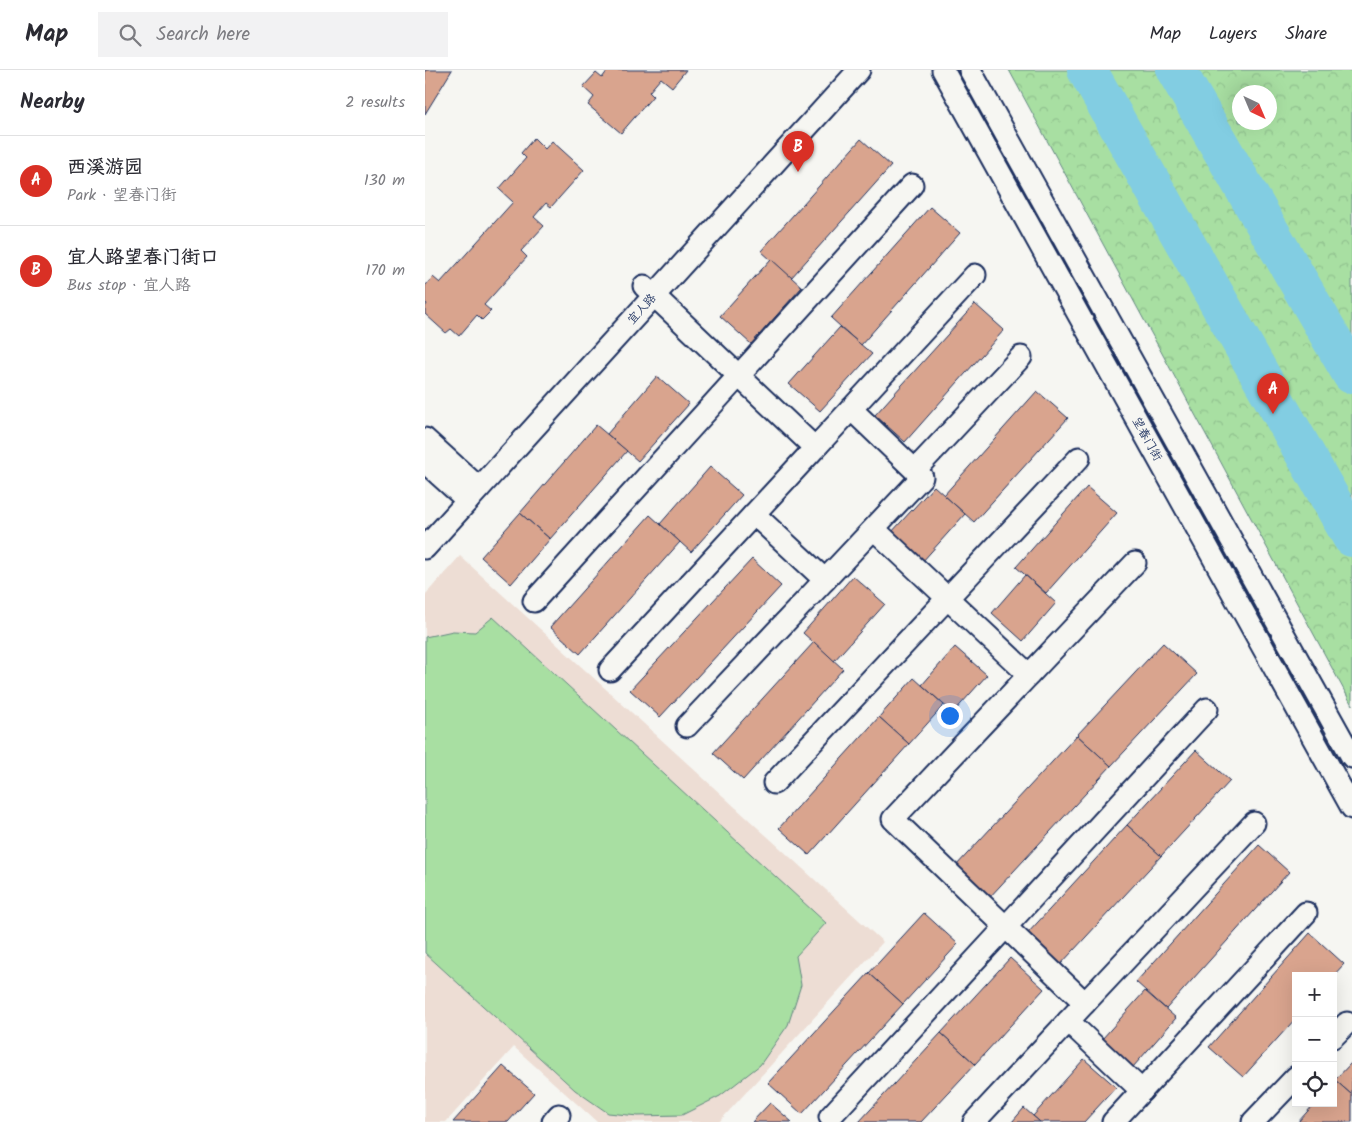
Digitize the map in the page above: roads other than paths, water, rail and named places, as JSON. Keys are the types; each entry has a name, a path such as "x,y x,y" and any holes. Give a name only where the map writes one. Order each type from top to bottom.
{"street":[{"name":"宜人路","path":"649,291 839,70"},
{"name":"宜人路","path":"425,548 469,490 649,291 859,70"},
{"name":"望春门街","path":"943,70 1352,808"},
{"name":"望春门街","path":"970,70 1352,757"},
{"path":"534,601 912,185"},
{"path":"611,670 975,275"},
{"path":"649,291 815,448"},
{"path":"915,470 1021,357"},
{"path":"687,726 922,477 851,409"},
{"path":"425,439 469,490"},
{"path":"774,783 1079,458"},
{"path":"425,462 469,490"},
{"name":"宜人路","path":"425,528 469,490"},
{"path":"755,514 825,580"},
{"path":"874,529 1029,675"},
{"path":"1085,1002 893,819 1135,563"},
{"path":"830,1117 1207,709"},
{"path":"974,1122 1254,822"},
{"path":"1113,1122 1306,913"},
{"path":"1068,1021 1142,1091"},
{"path":"1253,1122 1292,1081"}],"waterway":[{"path":"1087,70 1352,537"},
{"path":"1176,70 1352,374"}],"place":[{"name":"宜人路望春门街口","path":"798,172"},
{"name":"西溪游园","path":"1273,414"}]}
